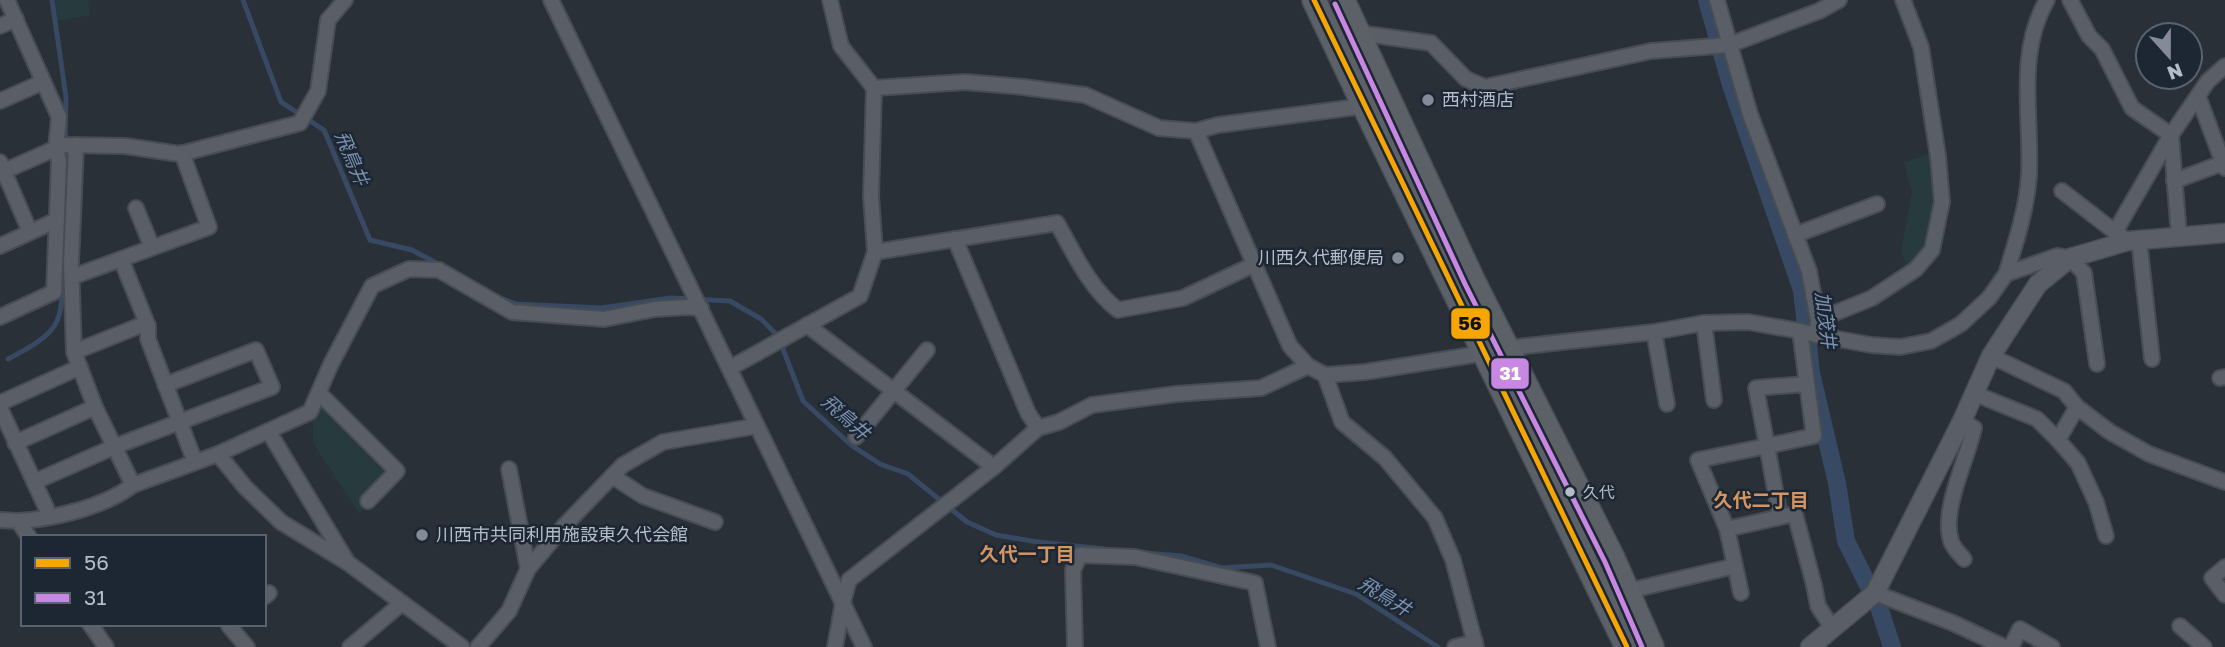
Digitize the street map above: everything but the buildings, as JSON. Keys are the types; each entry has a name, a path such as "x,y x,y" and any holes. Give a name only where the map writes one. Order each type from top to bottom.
{"main road":[{"path":"1314,0 1364,106 1628,591 1652,647"},
{"path":"1343,0 1473,280 1497,351 1627,647"}],"street":[{"path":"0,317 54,292 59,162 56,148 59,117 7,0"},
{"path":"30,232 1,169 63,145 125,146 182,153 300,123 318,92 328,20 345,0"},
{"path":"551,0 864,647"},
{"path":"730,368 860,296 875,252 871,196 874,88 842,46 830,0"},
{"path":"1717,0 1750,114 1809,271 1817,328"},
{"path":"1359,33 1430,43 1466,79 1485,88 1651,51 1730,45 1819,11 1839,0"},
{"path":"1196,131 1290,346 1308,366 1325,375 1365,372 1704,323 1748,322 1800,331 1817,328 1872,298 1916,269 1932,250 1941,202 1938,156 1921,47 1903,0"},
{"path":"1817,328 1871,345 1900,347 1931,341 1961,324 1989,298 2006,274 2019,233 2029,176 2028,71 2032,35 2046,0"},
{"path":"2070,0 2089,36 2102,49 2132,108 2171,135"},
{"path":"0,26 16,19"},
{"path":"2152,359 2128,237 2171,135 2208,81 2225,66"},
{"path":"0,101 43,82"},
{"path":"874,88 965,82 1086,95 1159,128 1196,131 1218,125 1364,106"},
{"path":"2175,181 2224,165 2198,96"},
{"path":"2171,135 2179,236"},
{"path":"76,145 72,277 75,352 95,407 133,485"},
{"path":"72,277 209,227 182,153"},
{"path":"2062,191 2128,237"},
{"path":"1795,235 1877,204"},
{"path":"136,208 152,247"},
{"path":"0,246 57,220"},
{"path":"875,252 1057,223 1086,273 1107,302 1118,310 1183,298 1255,264"},
{"path":"1810,647 1875,593 1962,421 1991,356 2038,284 2070,258 2128,237 2225,233"},
{"path":"955,239 1028,413 1038,428"},
{"path":"2006,274 2057,256 2070,258 2084,273 2097,364"},
{"path":"121,259 148,326 148,339 195,462"},
{"path":"0,520 38,520 70,513 122,494 133,485 218,454 310,412 372,286 409,269 439,270 512,312 604,319 655,309 701,308"},
{"path":"1704,323 1714,400"},
{"path":"807,325 994,467"},
{"path":"75,352 139,326 148,326"},
{"path":"1741,593 1727,529 1698,460 1814,436 1800,331"},
{"path":"1654,332 1667,404"},
{"path":"34,482 116,446 272,387 256,350 165,385"},
{"path":"856,437 927,350"},
{"path":"1991,356 2064,391 2077,407 2110,432 2149,454 2225,482"},
{"path":"835,647 849,580 994,467 1038,428 1059,422 1092,405 1176,394 1261,388 1308,366"},
{"path":"50,516 0,405 80,367"},
{"path":"1325,375 1342,422 1385,458 1435,518 1454,560 1476,645 1455,647"},
{"path":"1780,517 1756,388 1806,384"},
{"path":"319,393 397,471 368,501"},
{"path":"1973,393 2037,419 2058,440 2078,463 2096,502 2106,536"},
{"path":"15,443 95,407"},
{"path":"2058,440 2077,407"},
{"path":"1962,421 1974,428 1953,498 1948,525 1952,544 1964,559"},
{"path":"478,647 509,611 528,569 564,526 623,465 663,442 757,426"},
{"path":"269,432 348,563"},
{"path":"218,454 245,487 281,522 348,563 462,647"},
{"path":"509,469 528,569"},
{"path":"612,477 643,496 715,522"},
{"path":"1727,529 1795,514 1818,606 1832,629"},
{"path":"19,521 28,535"},
{"path":"1075,647 1073,569 1080,555 1135,558 1255,583 1268,647"},
{"path":"1628,591 1735,566"},
{"path":"2225,567 2213,578 2225,595"},
{"path":"1875,593 1953,623 2004,647"},
{"path":"350,647 402,603"},
{"path":"91,626 106,647"},
{"path":"229,626 247,647"},
{"path":"2180,626 2204,647"},
{"path":"2011,647 2020,629 2052,647"}],"green space":[{"path":"55,0 88,0 90,15 57,21"},
{"path":"1932,152 1934,232 1924,252 1907,266 1901,252 1912,192 1904,163"},
{"path":"323,406 395,479 359,513 313,443 313,415"}],"waterway":[{"path":"52,0 66,97 65,145"},
{"name":"飛鳥井","path":"243,0 281,102 324,130 370,240 412,250 442,266"},
{"name":"加茂井","path":"1707,0 1731,85 1802,290 1811,373 1837,483 1846,541 1879,607 1892,647"},
{"path":"8,359 42,339 57,320 61,309 62,256"},
{"name":"飛鳥井","path":"500,298 516,304 601,308 671,298 730,301 761,319 778,336 803,401 851,445 880,464 908,474 967,522 996,535 1114,550"},
{"name":"飛鳥井","path":"1145,553 1181,556 1222,568 1271,565 1356,594 1438,647"}],"transit line":[{"name":"56","path":"1314,0 1627,647"},
{"name":"31","path":"1335,4 1465,284 1605,562 1642,647"}],"place":[{"name":"西村酒店","path":"1428,100"},
{"name":"川西久代郵便局","path":"1398,258"},
{"name":"久代","path":"1570,492"},
{"name":"川西市共同利用施設東久代会館","path":"422,535"}],"district":[{"name":"久代二丁目","path":"1761,500"},
{"name":"久代一丁目","path":"1027,554"}]}
